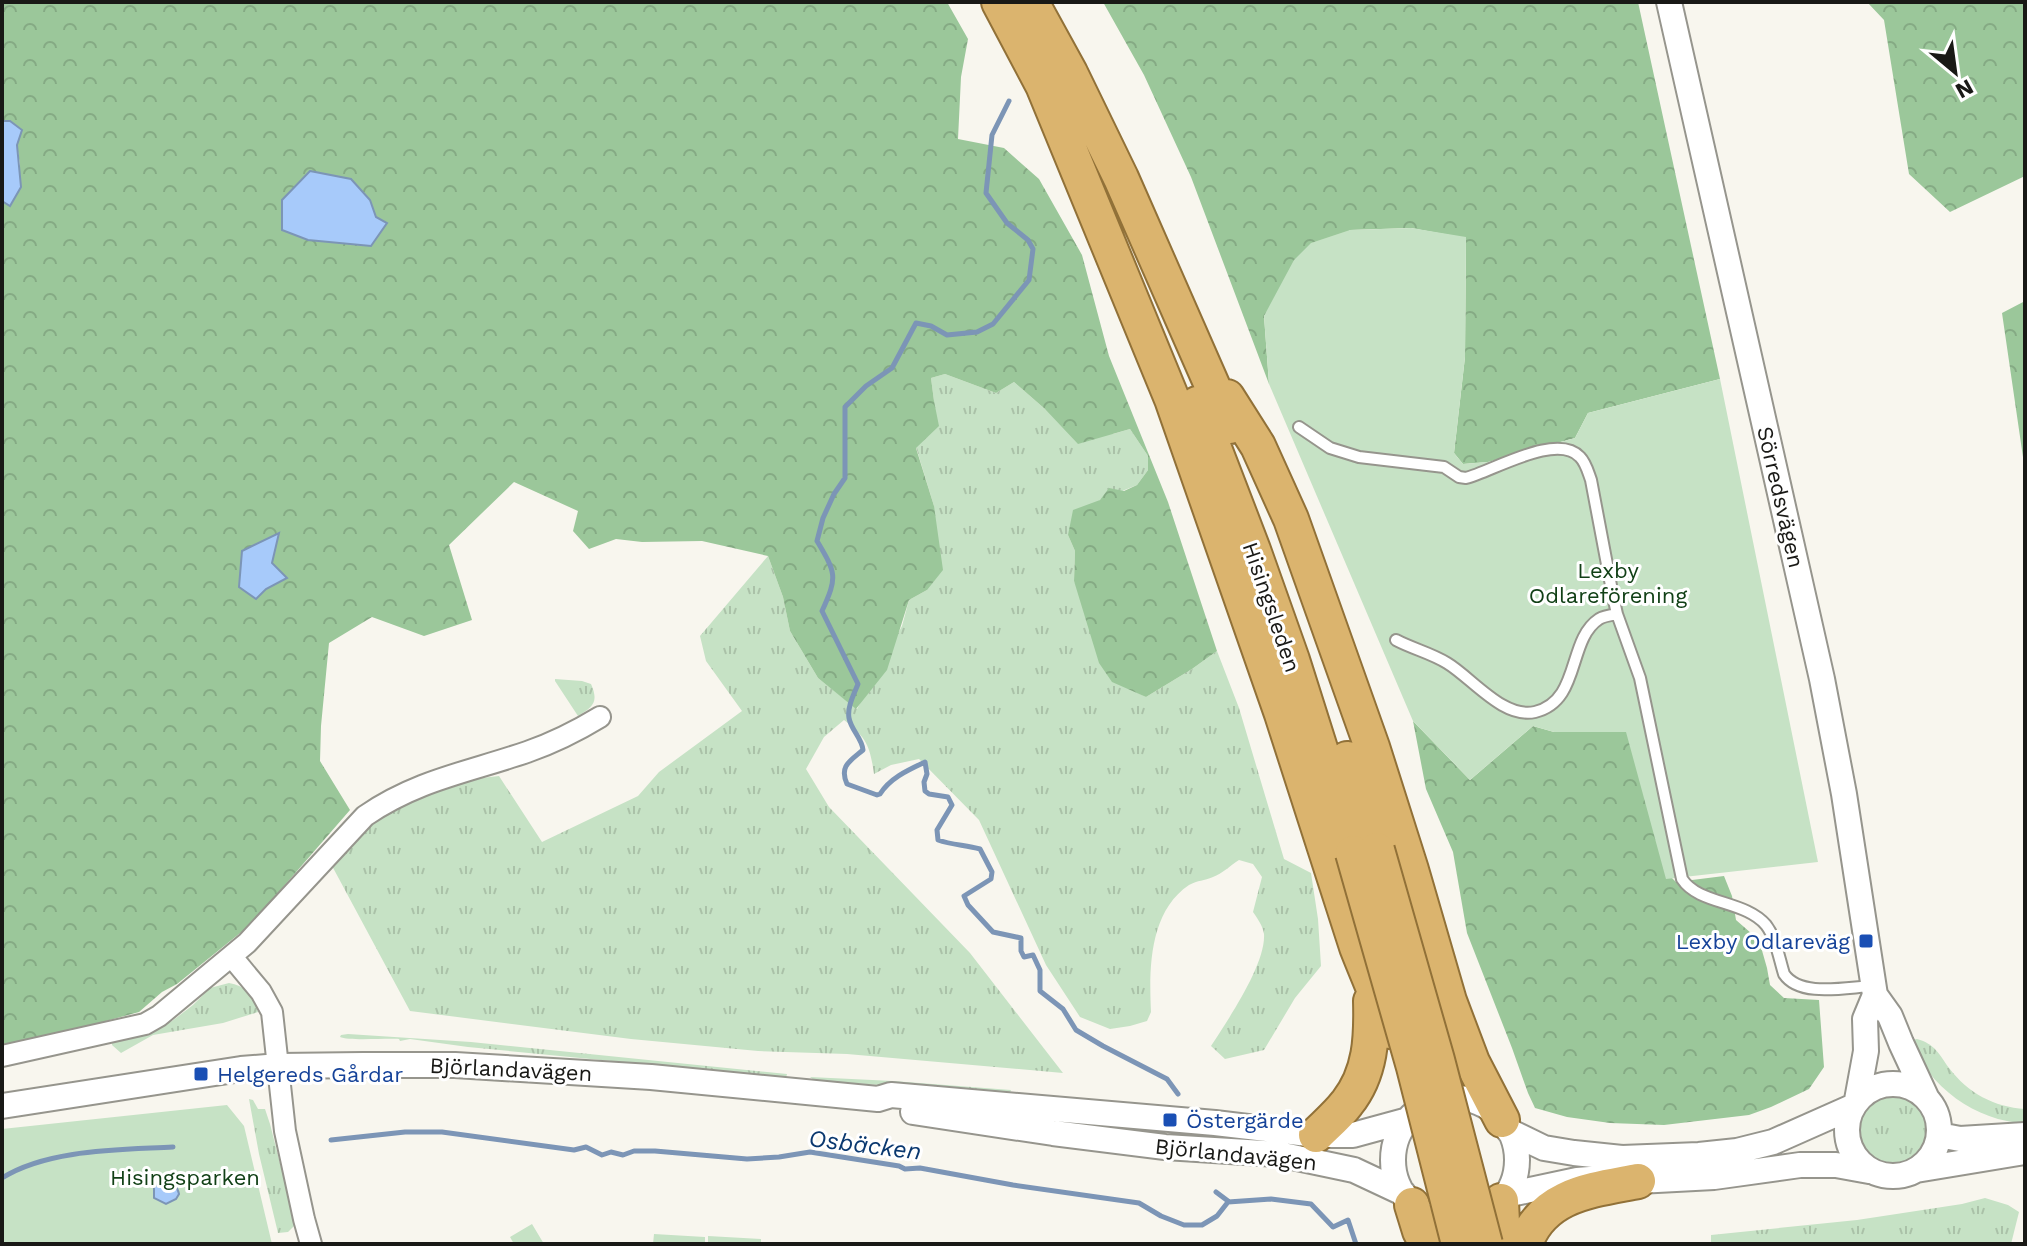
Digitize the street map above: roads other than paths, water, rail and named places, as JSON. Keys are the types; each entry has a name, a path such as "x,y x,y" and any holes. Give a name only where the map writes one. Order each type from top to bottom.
{"highway":[{"name":"Hisingsleden","path":"999,2 1099,193 1179,360 1213,442 1365,851 1437,1060 1485,1244"},
{"name":"Hisingsleden","path":"1031,2 1121,178 1229,423 1314,657 1365,851 1414,1067 1459,1244"},
{"path":"1043,85 1172,399 1282,714 1369,981 1379,997 1405,1079 1410,1117"},
{"path":"1197,349 1258,446 1291,519 1372,747 1449,1001 1472,1062 1505,1125"},
{"path":"1316,1135 1348,1102 1369,1057 1372,1034 1369,981"},
{"path":"1525,1244 1533,1225 1570,1196 1638,1181"},
{"path":"1504,1198 1502,1223 1505,1244"},
{"path":"1407,1199 1427,1244"}],"street":[{"name":"Sörredsvägen","path":"1669,2 1822,679 1844,794 1874,991 1890,1016 1927,1099"},
{"path":"2,1056 145,1024 159,1016 247,943 365,816 419,786 528,752 571,735 600,717"},
{"path":"232,957 261,992 272,1012 285,1131 311,1244"},
{"name":"Sörredsvägen","path":"1855,1104 1866,1051 1865,1019 1874,991"},
{"name":"Björlandavägen","path":"2,1106 201,1074 279,1066 455,1065 651,1077 878,1099 891,1095 1215,1123 1316,1135 1353,1135 1410,1117"},
{"path":"1505,1125 1515,1147 1517,1163 1504,1198 1486,1214 1457,1222 1437,1220 1419,1211 1407,1199 1396,1179 1393,1156 1399,1133 1410,1117 1430,1104 1458,1099 1479,1103 1491,1110 1505,1125 1544,1148 1622,1158 1737,1151 1773,1142 1855,1104 1871,1089 1888,1084 1905,1085 1927,1099 1937,1114 1939,1135 1934,1151 1916,1170"},
{"name":"Björlandavägen","path":"878,1099 889,1109 1053,1133 1165,1147 1278,1154 1354,1170 1407,1199"},
{"path":"1855,1104 1846,1127 1847,1138 1854,1157 1869,1171"},
{"path":"1939,1135 1960,1139 2025,1135"},
{"path":"1504,1198 1577,1180 1714,1177 1800,1165 1836,1165 1890,1177 2025,1152"}],"lane":[{"path":"1299,427 1330,448 1359,457 1444,467 1466,478 1552,448 1568,449 1578,455 1591,480 1617,614 1640,678 1682,879 1693,891 1743,909 1765,925 1772,935 1784,974 1796,985 1804,989 1874,991"},
{"path":"1396,640 1443,661 1499,703 1524,713 1548,707 1561,694 1591,627 1598,620 1617,614"}],"water":[{"path":"2,121 10,121 22,130 17,145 21,187 10,206 2,201"},
{"path":"310,171 351,179 370,200 376,217 387,223 371,246 308,240 282,230 282,200"},
{"path":"279,533 272,563 287,578 266,589 256,599 239,587 242,551"},
{"path":"163,1180 174,1184 179,1194 166,1204 154,1198 154,1187"}],"waterway":[{"path":"1009,101 992,135 986,193 1007,223 1028,240 1033,249 1029,280 993,324 977,332 947,335 931,326 916,323 892,368 866,386 845,407 845,478 823,518 817,541 833,575 831,590 822,611 858,684 849,714 863,750 847,764 844,773 847,784 877,795 900,775 925,762 925,791 948,797 952,805 937,830 938,840 980,849 992,872 991,879 964,896 968,905 993,932 1021,938 1024,957 1033,955 1040,970 1040,991 1063,1009 1076,1030 1167,1079 1178,1094"},
{"name":"Osbäcken","path":"331,1140 405,1132 442,1132 574,1150 586,1147 602,1155 655,1151 747,1159 810,1152 1139,1203 1184,1225 1202,1225 1217,1216 1228,1202 1271,1199 1311,1204 1333,1227 1348,1220 1356,1244"},
{"name":"Osbäcken","path":"2,1178 20,1168 62,1156 173,1147"},
{"path":"1216,1192 1228,1201"}],"place":[{"name":"Lexby Odlareväg","path":"1866,941"},
{"name":"Helgereds Gårdar","path":"201,1074"},
{"name":"Östergärde","path":"1170,1120"}],"park label":[{"name":"Lexby Odlareförening","path":"1608,582"},
{"name":"Hisingsparken","path":"185,1177"}]}
